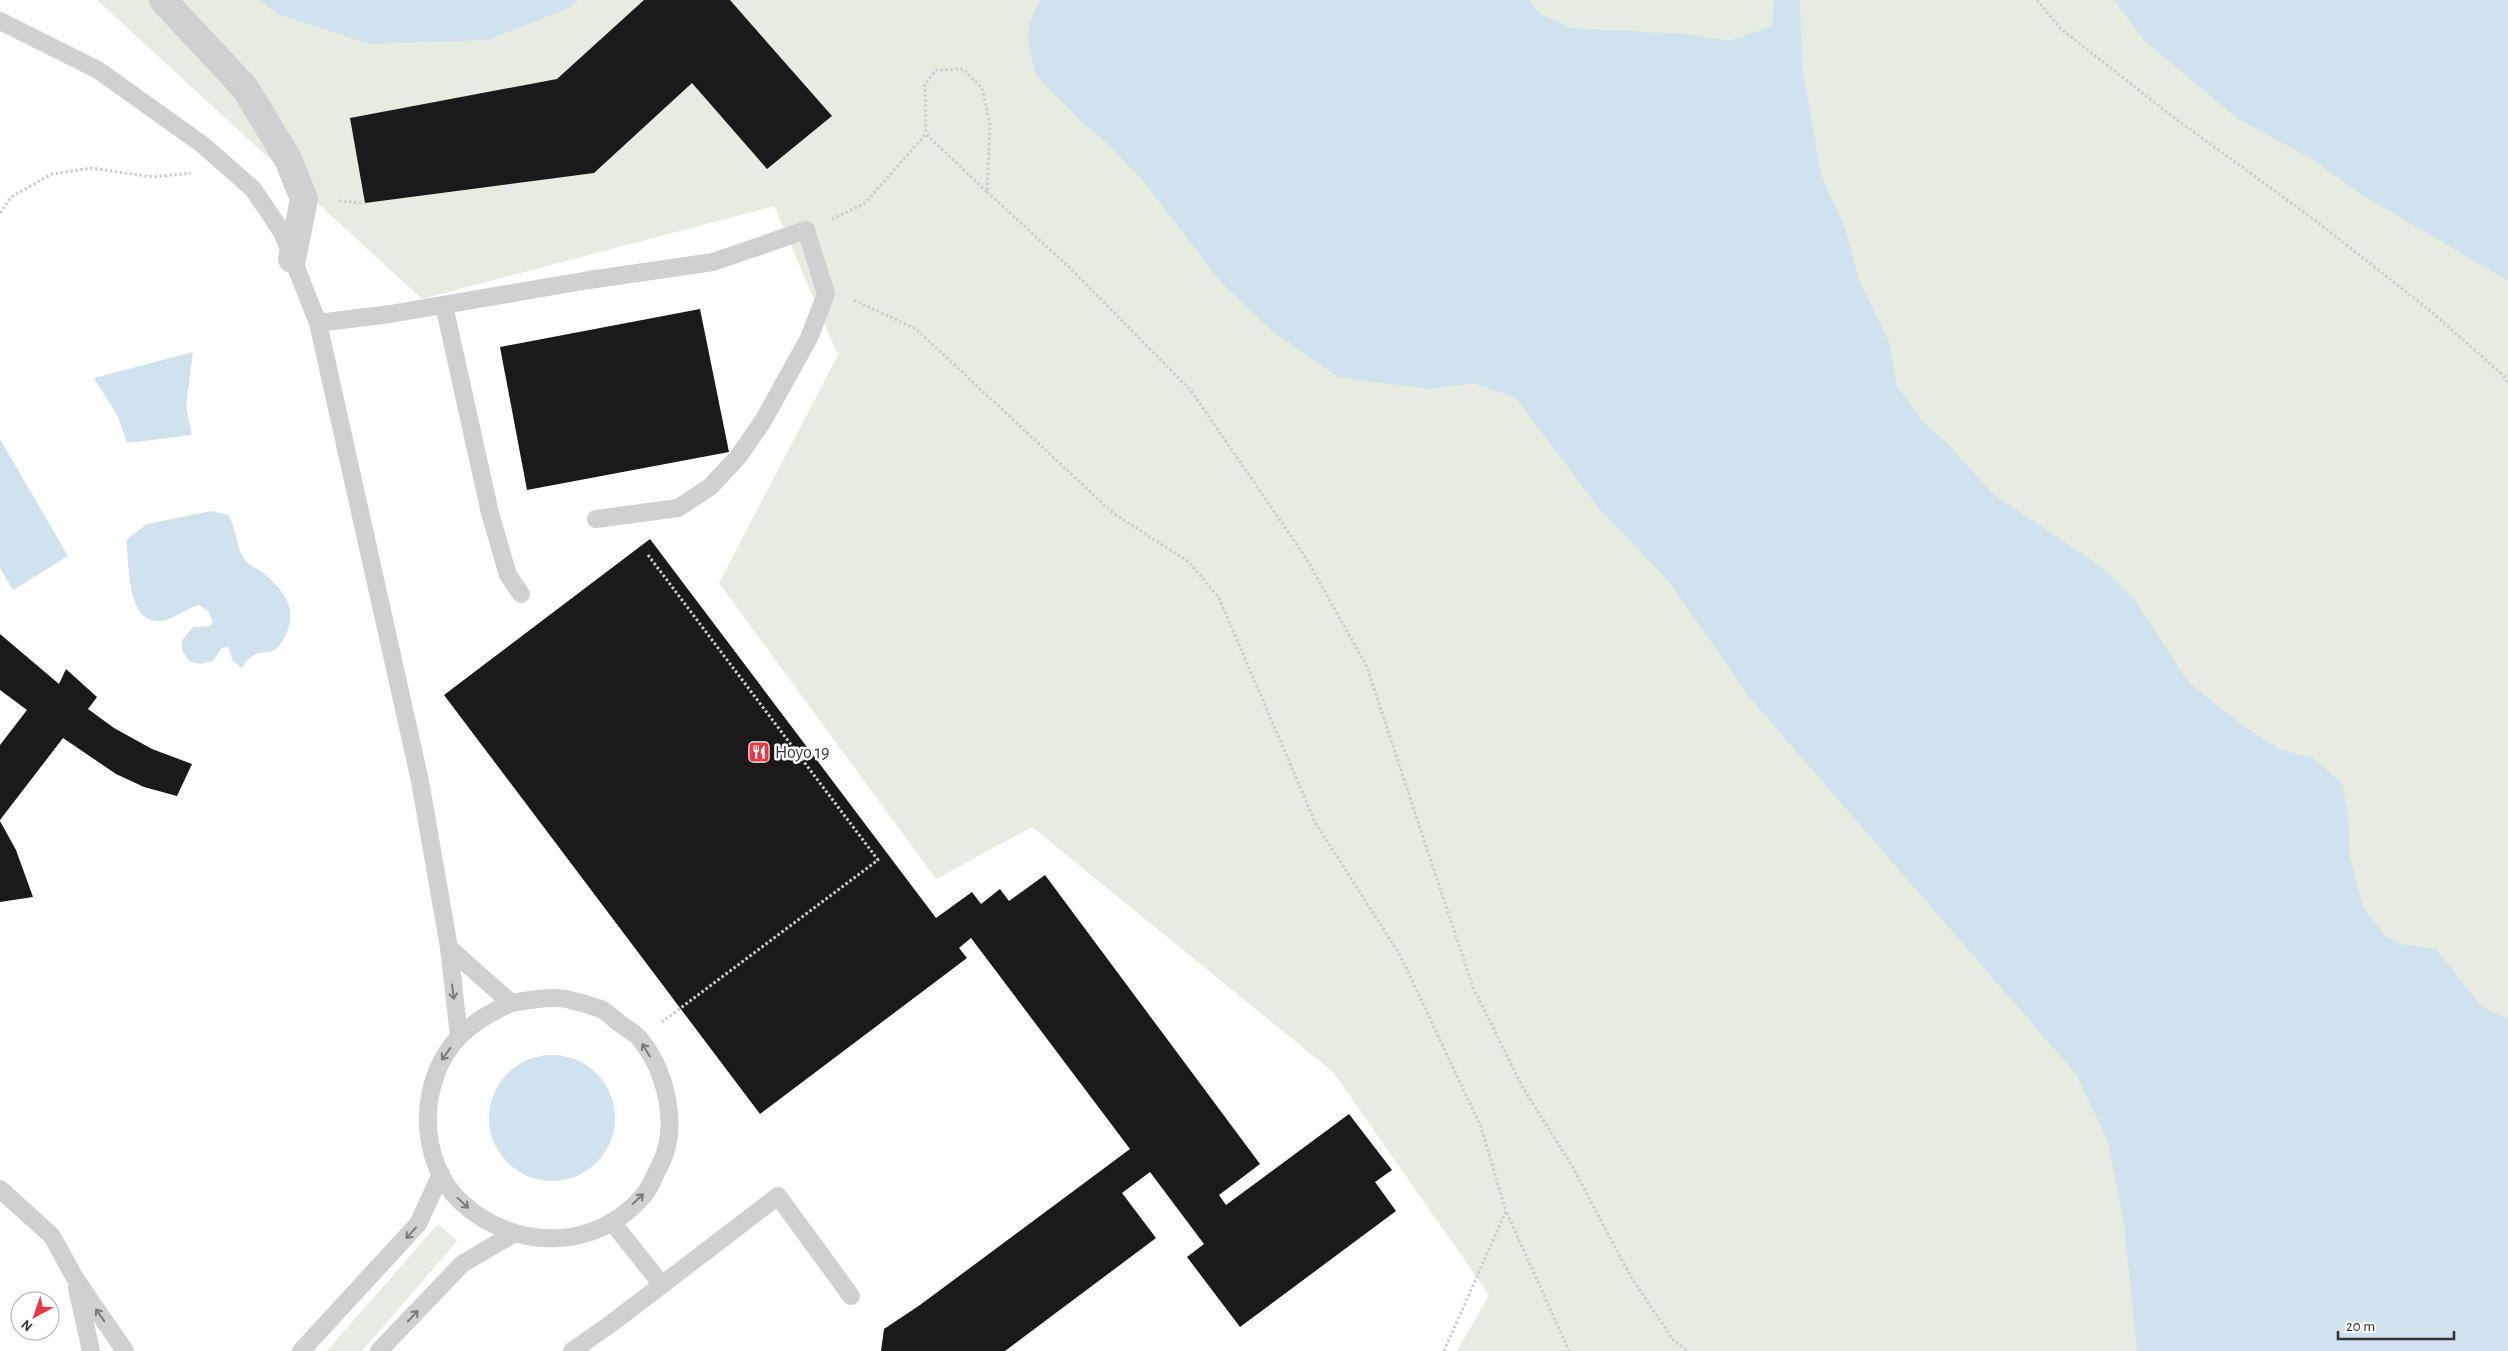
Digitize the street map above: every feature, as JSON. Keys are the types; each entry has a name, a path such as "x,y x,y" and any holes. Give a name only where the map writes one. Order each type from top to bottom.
{"street":[{"path":"163,0 245,88 288,158 304,199 292,259"}],"lane":[{"path":"0,21 98,70 202,145 253,189 282,232 318,323 420,781 449,948 459,1036"},
{"path":"318,323 390,314 589,280 713,262 806,230 826,294 804,346 763,421 738,457 710,487 678,508 596,520"},
{"path":"444,305 490,513 508,575 521,594"},
{"path":"449,948 511,1003"},
{"path":"557,997 602,1010 640,1039 661,1075 670,1116 664,1158 644,1194 612,1222 581,1236 547,1240 513,1234 484,1221 459,1201 441,1174 431,1146 427,1117 431,1088 442,1060 459,1036 483,1016 511,1003 557,997"},
{"path":"301,1351 418,1224 441,1174"},
{"path":"0,1189 52,1236 75,1278 125,1351"},
{"path":"572,1351 778,1196 851,1296"},
{"path":"612,1222 662,1285"},
{"path":"379,1351 462,1264 513,1234"},
{"path":"75,1278 91,1351"}],"path":[{"path":"2037,0 2060,28 2169,114 2316,221 2428,309 2504,376 2508,384"},
{"path":"806,230 864,204 926,134 925,84 936,70 963,69 982,88 990,124 987,192"},
{"path":"926,134 1067,266 1192,392 1306,558 1367,668 1472,986 1523,1088 1571,1164 1631,1277 1674,1341 1688,1351"},
{"path":"0,213 12,198 52,174 91,168 152,177 198,172"},
{"path":"304,199 366,203"},
{"path":"847,297 916,329 1112,513 1189,562 1219,598 1315,822 1400,956 1481,1127 1506,1211 1569,1351"},
{"path":"640,1039 878,860 648,555"},
{"path":"1444,1351 1506,1211"}],"shaded area":[{"path":"97,0 2508,0 2508,1351 1457,1351 1489,1295 1333,1072 1032,827 936,879 719,583 838,355 774,206 422,299"},
{"path":"438,1224 457,1241 362,1351 327,1351"}],"water":[{"path":"260,0 578,0 567,9 487,40 370,44 277,14"},
{"path":"1040,0 1529,0 1539,13 1571,28 1684,34 1730,41 1772,26 1774,0 1800,0 1802,66 1821,174 1845,229 1860,282 1889,342 1897,386 1923,422 1947,443 1993,494 2102,567 2135,600 2188,682 2241,724 2281,750 2313,758 2342,783 2348,813 2350,857 2363,907 2385,936 2402,944 2436,949 2482,1007 2508,1019 2508,1351 2137,1351 2124,1224 2108,1141 2076,1074 1750,698 1668,580 1601,511 1516,398 1474,383 1429,389 1338,377 1273,332 1220,281 1145,183 1109,145 1082,122 1036,75 1028,41 1030,21"},
{"path":"2114,0 2508,0 2508,281 2361,194 2310,158 2238,119 2144,40"},
{"path":"193,352 186,407 192,435 127,443 118,417 94,378"},
{"path":"0,439 68,556 13,590 0,568"},
{"path":"211,511 228,515 244,558 278,587 284,595 290,613 287,632 277,648 272,651 258,653 248,660 242,668 233,661 228,647 222,648 213,661 200,664 189,661 182,650 182,640 193,627 210,626 213,622 208,611 199,605 165,620 149,619 140,612 131,589 126,540 147,524"},
{"path":"552,1055 576,1060 596,1074 610,1094 615,1118 610,1142 596,1162 576,1176 552,1181 528,1176 508,1162 494,1142 489,1118 494,1094 508,1074 528,1060"}],"building":[{"path":"644,0 730,0 832,116 767,169 692,83 594,173 365,203 350,118 557,79"},
{"path":"700,309 729,452 527,490 500,347"},
{"path":"650,539 936,918 972,892 981,904 1000,889 1009,901 1045,875 1260,1164 1219,1195 1226,1205 1349,1114 1392,1170 1375,1182 1396,1211 1240,1327 1187,1257 1204,1244 1150,1172 1122,1193 1156,1238 1005,1351 881,1351 884,1329 920,1305 1130,1149 971,938 959,948 967,958 760,1114 444,695"},
{"path":"0,634 59,684 66,669 97,697 88,709 114,728 152,749 192,764 177,796 144,787 116,774 63,738 0,820 0,745 27,710 0,690"},
{"path":"0,821 16,850 33,897 0,902"}],"place":[{"name":"Hoyo 19","path":"759,752"}]}
